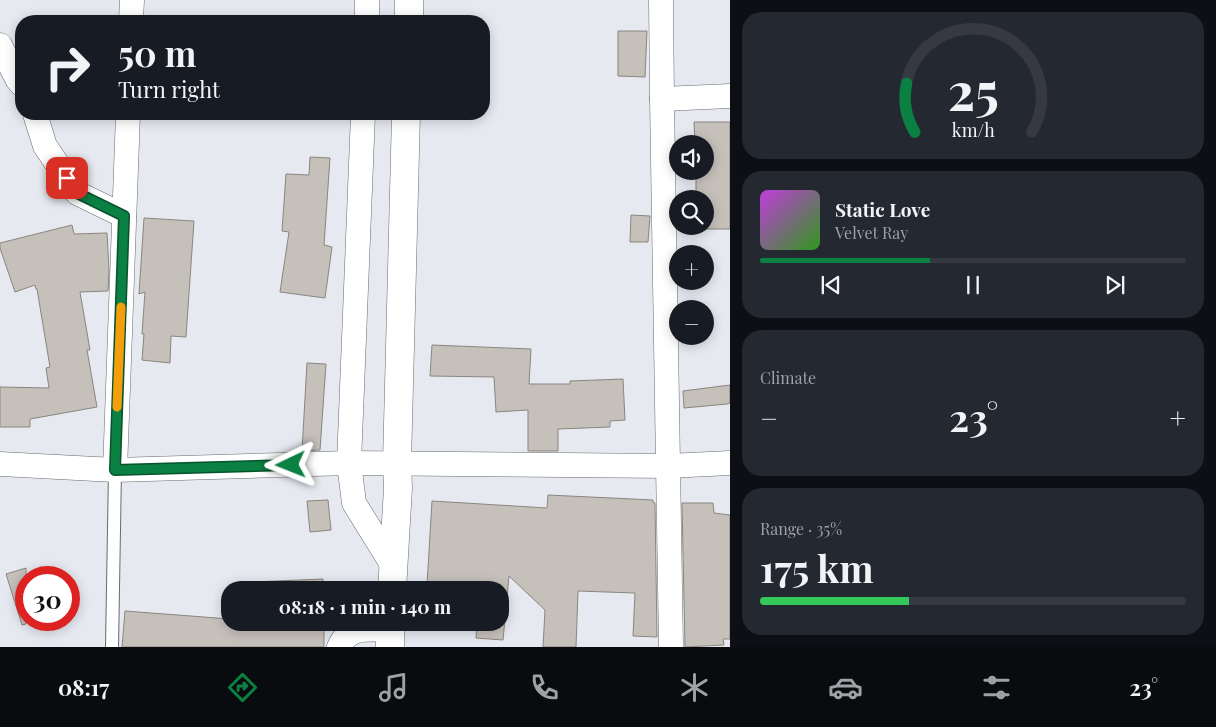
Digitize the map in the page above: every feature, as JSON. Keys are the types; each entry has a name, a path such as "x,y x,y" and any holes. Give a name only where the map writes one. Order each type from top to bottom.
{"highway":[{"path":"409,0 409,15"},
{"path":"392,578 398,488 397,463 406,120"}],"street":[{"path":"131,15 132,0"},
{"path":"367,0 367,15"},
{"path":"661,0 671,647"},
{"path":"0,45 13,82"},
{"path":"662,99 730,96"},
{"path":"37,120 45,146 77,193 124,216"},
{"path":"115,470 128,120"},
{"path":"363,120 349,463 354,503 392,578"},
{"path":"0,464 115,470 349,463 668,466 730,463"},
{"path":"339,647 346,636 354,631 390,633"}],"lane":[{"path":"112,647 115,470"}],"building":[{"path":"618,31 647,31 645,77 618,76"},
{"path":"694,122 730,122 730,229 714,229 714,190 696,190 696,180 714,180 714,135 695,135"},
{"path":"310,157 330,158 324,245 332,247 325,298 280,292 289,232 282,231 286,174 309,175"},
{"path":"631,215 650,216 648,242 630,242"},
{"path":"144,218 194,221 186,337 171,336 170,363 142,360 145,292 139,294"},
{"path":"72,225 74,234 107,233 108,291 80,292 90,350 87,350 97,407 30,419 30,427 0,427 0,387 49,388 46,368 50,367 37,289 35,285 15,292 0,243"},
{"path":"432,345 531,349 529,384 570,384 570,381 623,379 625,420 610,421 610,427 558,429 558,451 528,451 528,410 496,412 494,377 430,376"},
{"path":"307,363 326,364 320,450 302,451"},
{"path":"730,385 730,403 684,408 683,391"},
{"path":"548,495 653,500 655,503 657,637 633,636 635,593 578,591 576,647 543,647 545,610 509,576 509,581 427,581 432,501 547,508"},
{"path":"328,500 331,530 310,532 307,501"},
{"path":"682,503 713,503 714,513 730,515 730,639 723,639 724,645 685,647"},
{"path":"15,571 15,603 6,574"},
{"path":"323,579 323,581 276,581"},
{"path":"125,611 221,618 221,631 324,631 324,647 122,647"},
{"path":"476,631 504,631 503,640 476,638"}],"slow traffic":[{"path":"117,407 121,307"}],"route":[{"path":"67,178 77,193 124,216 115,470 291,465"}]}
